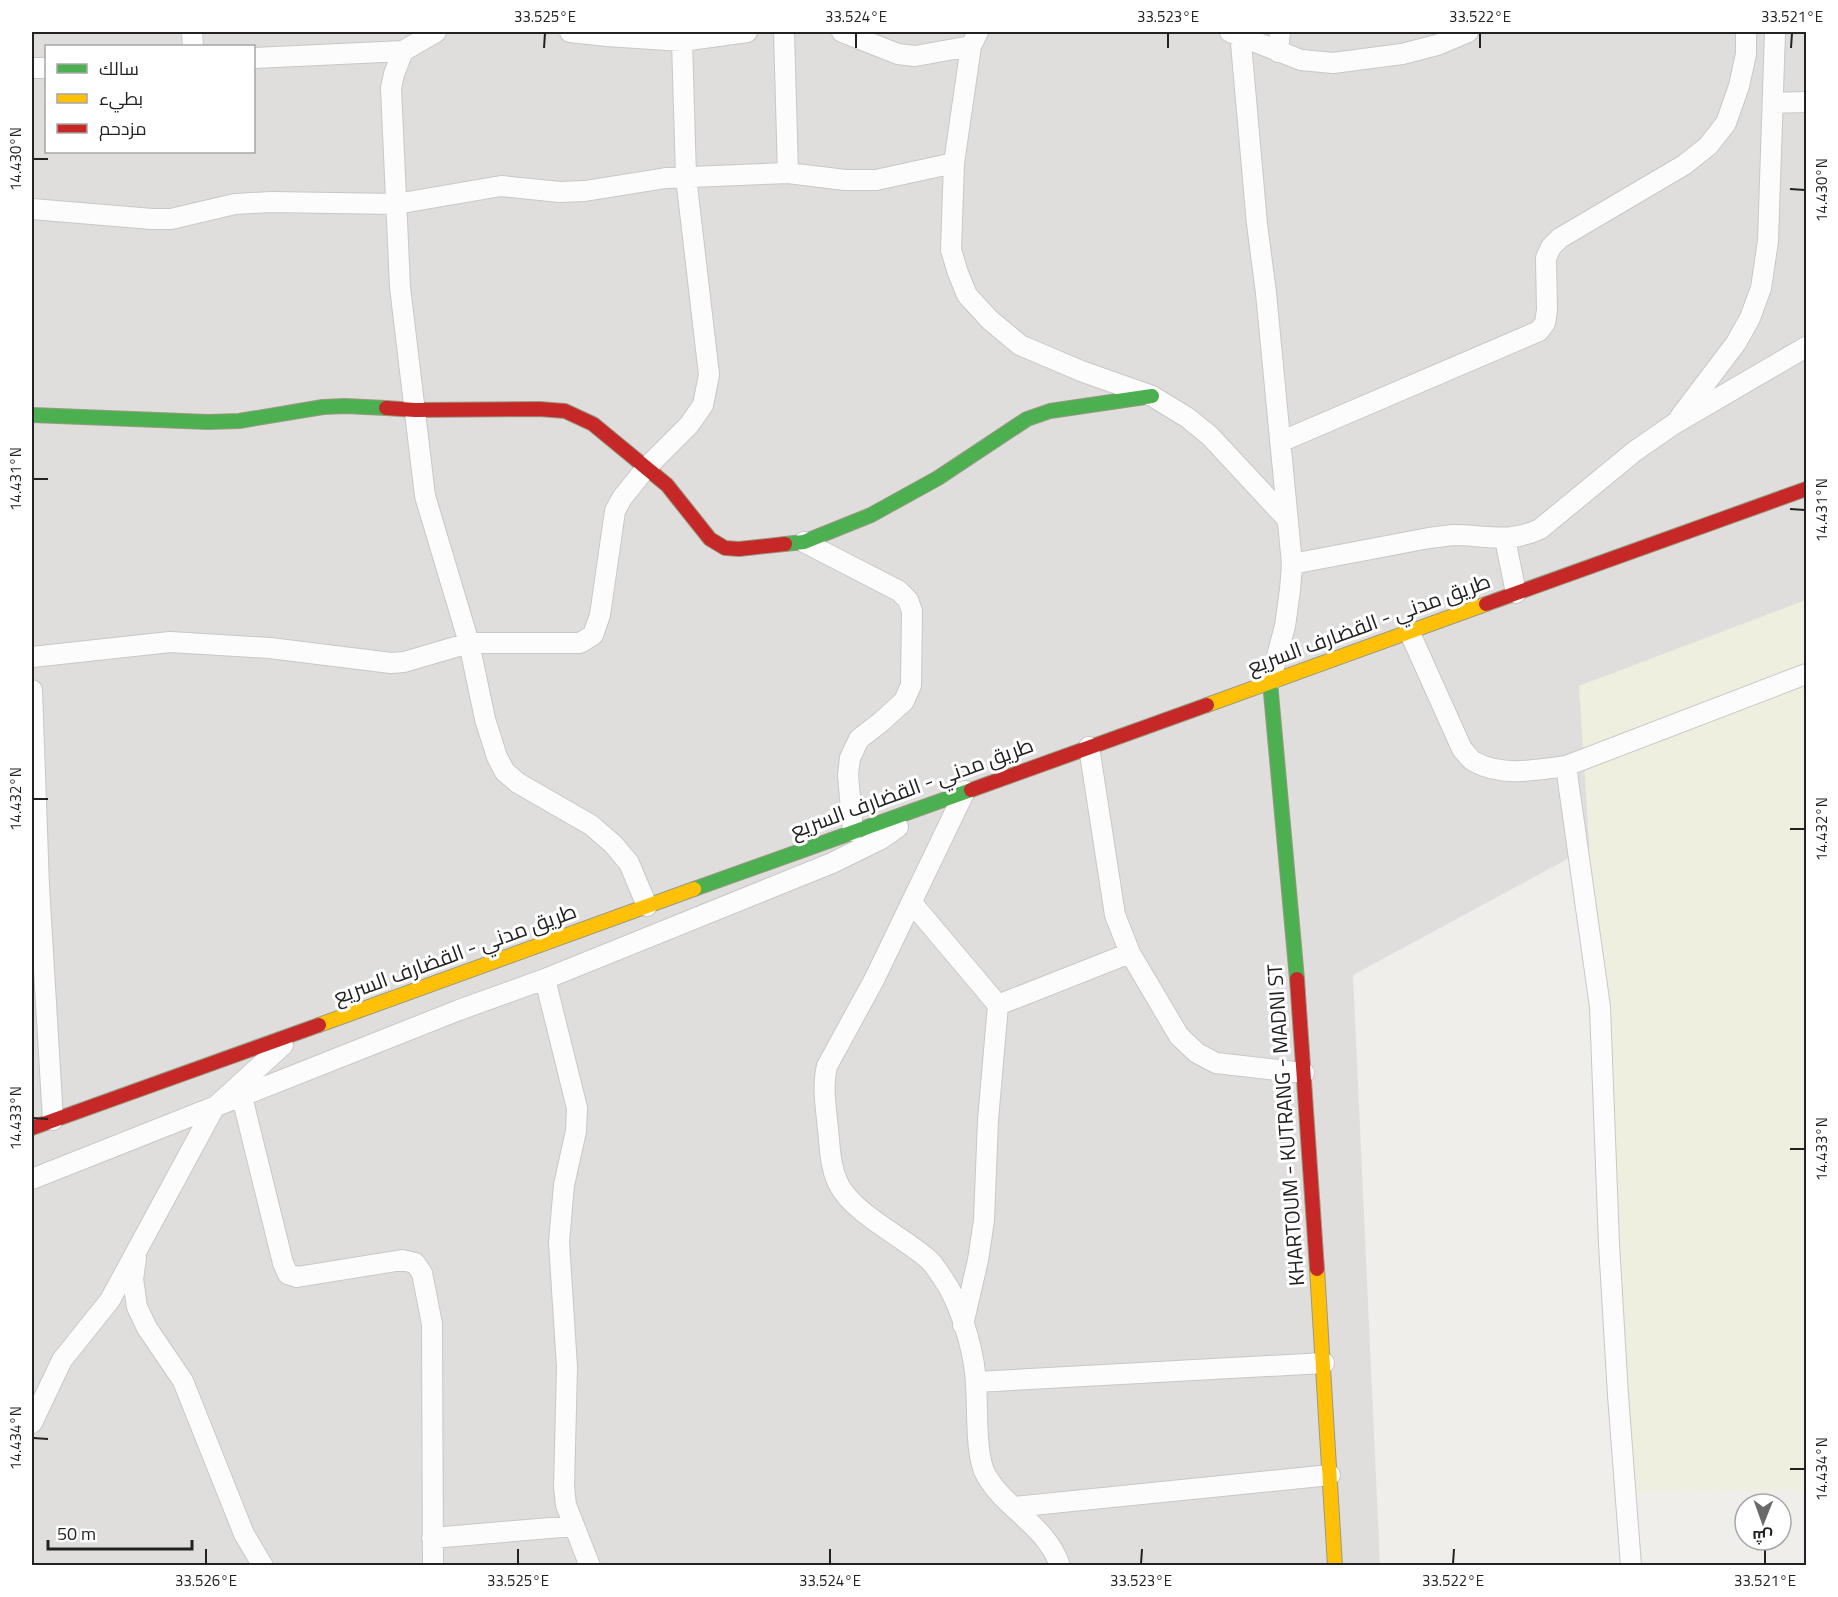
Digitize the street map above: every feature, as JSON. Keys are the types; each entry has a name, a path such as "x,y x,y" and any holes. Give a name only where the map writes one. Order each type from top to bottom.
{"main road":[{"path":"32,414 208,422 239,421 323,407 345,406 415,410 539,409 565,411 593,424 667,485 710,539 725,548 739,549 804,542 871,515 938,478 1027,419 1050,411 1152,396"},
{"name":"طريق مدني - القضارف السريع","path":"32,1128 1806,489"},
{"name":"KHARTOUM - KUTRANG - MADNI ST","path":"1270,682 1304,1073 1335,1566"}],"street":[{"path":"255,58 404,51 436,32"},
{"path":"570,32 682,41 747,32"},
{"path":"784,32 788,173"},
{"path":"842,32 898,54 915,56 975,39 954,163 951,250 967,295 990,320 1020,345 1081,371 1152,396 1188,418 1210,436 1288,520"},
{"path":"1278,52 1280,32"},
{"path":"1236,33 1301,60 1333,63 1402,54 1437,45 1468,32"},
{"path":"1280,442 1539,331 1545,323 1547,310 1546,258 1551,247 1569,232 1684,165 1708,146 1726,123 1739,86 1746,54 1746,32"},
{"path":"1674,424 1736,343 1750,318 1761,288 1768,241 1775,32"},
{"path":"1236,33 1266,292 1292,564 1285,626 1270,682"},
{"path":"32,657 170,642 270,648 391,663 404,662 469,643 580,643 593,635 600,615 615,511 622,498 646,468 689,425 703,405 709,375 686,177 682,41"},
{"path":"404,51 394,74 391,88 396,204 400,287 425,496 469,643 485,719 497,757 505,772 519,783 591,825 613,844 629,863 647,906"},
{"path":"1773,103 1806,102"},
{"path":"32,209 171,219 235,204 271,202 396,204 501,186 560,192 585,191 650,180 788,173 845,180 876,180 954,163"},
{"path":"1292,564 1452,535 1505,538 1525,536 1540,529 1635,451 1674,424 1806,347"},
{"path":"1505,538 1516,593"},
{"path":"804,542 899,591 908,600 912,611 910,685 904,701 859,739 850,758 848,775 853,831"},
{"path":"1409,631 1462,749 1474,762 1501,770 1527,771 1566,766 1806,674"},
{"path":"32,690 35,886 53,1120"},
{"path":"1089,747 1115,915 1130,953 1179,1036 1197,1053 1216,1063 1304,1073"},
{"path":"1566,766 1600,1007 1609,1244 1631,1566"},
{"path":"965,791 874,980 827,1066 823,1081 831,1164 839,1185 856,1207 930,1260 949,1289 970,1349 976,1382 980,1454 984,1473 993,1486 1046,1539 1056,1554 1060,1566"},
{"path":"32,1179 459,1010 545,979 832,863 881,839 933,803"},
{"path":"912,903 999,1005 988,1120 984,1220 978,1260 963,1325"},
{"path":"999,1005 1130,953"},
{"path":"545,979 577,1108 576,1131 564,1185 559,1242 567,1367 564,1487 566,1505 590,1566"},
{"path":"32,1423 62,1360 110,1300 213,1108 297,1033"},
{"path":"242,1097 288,1274 297,1277 402,1260 415,1263 422,1273 432,1324 433,1566"},
{"path":"136,1253 133,1279 137,1307 147,1328 183,1381 244,1534 263,1566"},
{"path":"976,1382 1324,1363"},
{"path":"1014,1507 1330,1475"},
{"path":"432,1538 574,1526"}],"shaded area":[{"path":"32,32 1806,32 1806,730 1353,975 1380,1565 32,1566"}],"green space":[{"path":"1806,600 1806,1490 1631,1491 1579,686"}],"traffic: fast":[{"path":"785,544 804,542 871,515 938,478 1027,419 1050,411 1152,396"},
{"path":"32,415 208,422 239,421 323,407 386,408"},
{"path":"1270,682 1297,979"},
{"path":"694,889 971,790"}],"traffic: slow":[{"path":"1207,705 1486,604"},
{"path":"319,1025 694,889"},
{"path":"1317,1269 1335,1566"}],"traffic: jam":[{"path":"386,408 565,411 593,424 667,485 710,539 725,548 739,549 785,544"},
{"path":"1486,604 1806,489"},
{"path":"971,790 1207,705"},
{"path":"1297,979 1317,1269"},
{"path":"32,1128 319,1025"}]}
